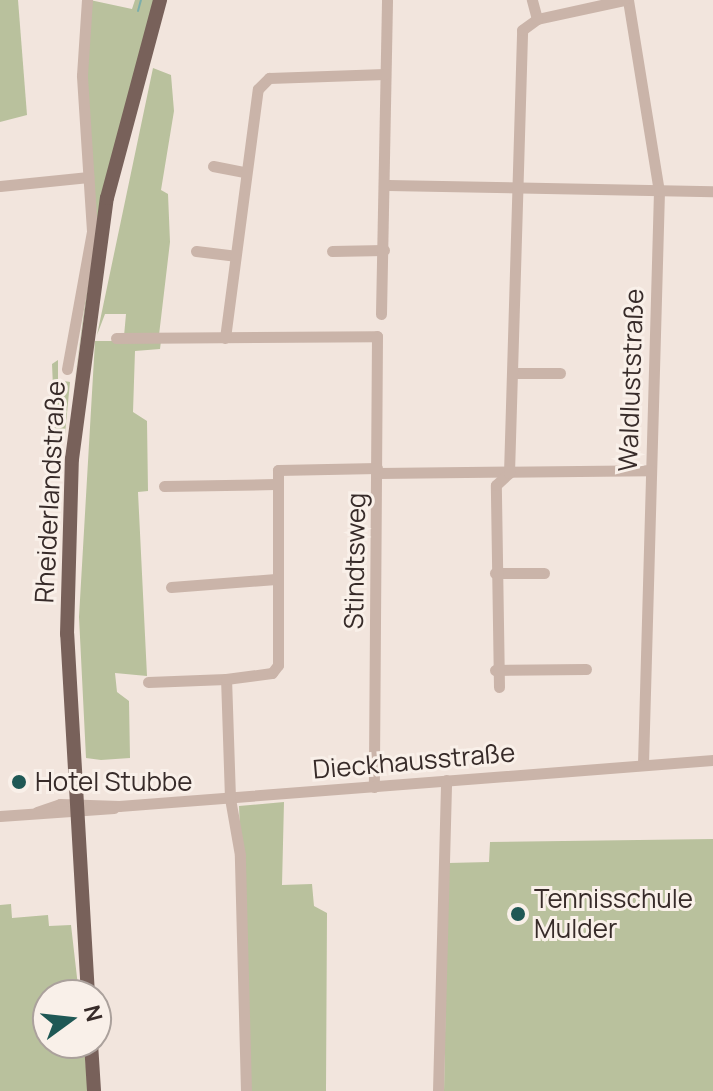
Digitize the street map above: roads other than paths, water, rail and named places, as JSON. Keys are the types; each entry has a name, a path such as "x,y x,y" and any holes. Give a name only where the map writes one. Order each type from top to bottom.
{"main road":[{"name":"Rheiderlandstraße","path":"87,979 76,810 68,591 81,357 107,198 160,0"},
{"path":"92,1059 94,1091"}],"street":[{"path":"67,369 92,231 82,75 87,0"},
{"path":"381,314 388,185 387,0"},
{"path":"532,0 537,19"},
{"path":"499,687 495,670 496,485 509,473 522,30 537,19 626,0"},
{"name":"Waldluststraße","path":"626,0 659,191 643,764"},
{"path":"116,338 225,338 231,255 258,89 269,78 385,74"},
{"path":"213,166 244,172"},
{"path":"0,186 89,177"},
{"path":"388,185 518,190 713,191"},
{"path":"332,251 384,250"},
{"path":"196,251 231,255"},
{"name":"Stindtsweg","path":"225,338 377,336 374,787"},
{"path":"513,373 560,373"},
{"path":"148,682 226,679 272,673 278,665 275,484 288,464 509,473 650,470"},
{"path":"164,486 275,484"},
{"path":"495,573 544,573"},
{"path":"171,587 276,579"},
{"path":"495,670 586,669"},
{"path":"226,679 230,798 240,855 246,1091"},
{"name":"Dieckhausstraße","path":"0,816 713,760"},
{"path":"438,1091 446,780"}],"waterway":[{"path":"138,11 141,0"}],"place":[{"name":"Hotel Stubbe","path":"19,782"},
{"name":"Tennisschule Mulder","path":"518,914"}]}
